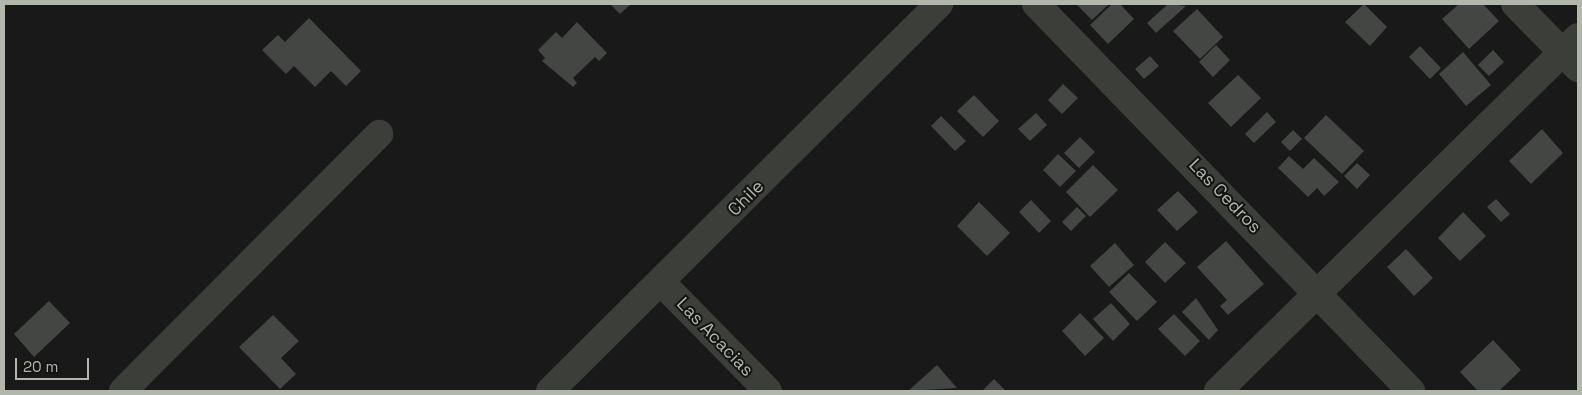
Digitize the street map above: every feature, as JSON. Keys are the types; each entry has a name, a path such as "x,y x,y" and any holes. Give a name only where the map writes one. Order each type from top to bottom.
{"street":[{"name":"Chile","path":"550,391 662,283 939,4"},
{"name":"Las Cedros","path":"1036,4 1319,293 1411,391"},
{"path":"1218,391 1573,53 1515,4"},
{"path":"123,391 379,134"},
{"name":"Las Acacias","path":"662,283 768,391"}],"building":[{"path":"610,4 631,4 620,14"},
{"path":"1076,4 1109,4 1092,20"},
{"path":"1112,4 1120,4 1134,19 1108,44 1090,25"},
{"path":"1168,4 1186,6 1156,33 1147,23"},
{"path":"1364,4 1387,27 1370,46 1345,22"},
{"path":"1459,4 1483,4 1499,21 1469,49 1442,19"},
{"path":"1197,9 1223,37 1200,59 1173,31"},
{"path":"309,18 361,71 346,86 331,71 315,87 294,66 286,74 262,50 278,35 285,42"},
{"path":"577,22 607,53 599,61 595,57 573,78 577,83 573,87 542,61 545,58 538,50 556,32 562,38"},
{"path":"1216,45 1230,60 1213,77 1199,62"},
{"path":"1420,46 1441,68 1430,79 1409,57"},
{"path":"1493,50 1504,62 1489,76 1478,65"},
{"path":"1463,52 1491,85 1466,106 1439,74"},
{"path":"1150,56 1159,66 1144,79 1135,69"},
{"path":"1238,75 1261,98 1231,127 1208,103"},
{"path":"1063,84 1078,98 1062,114 1048,100"},
{"path":"974,95 999,121 983,137 957,111"},
{"path":"1267,112 1276,122 1254,143 1245,134"},
{"path":"1036,113 1047,125 1030,141 1018,129"},
{"path":"1326,115 1364,151 1342,174 1304,138"},
{"path":"941,116 966,141 955,151 931,126"},
{"path":"1542,129 1563,153 1531,184 1509,161"},
{"path":"1293,130 1302,139 1290,151 1281,142"},
{"path":"1080,137 1095,152 1079,168 1064,153"},
{"path":"1058,154 1076,171 1060,187 1043,170"},
{"path":"1289,156 1303,169 1314,158 1339,182 1324,196 1317,188 1308,197 1278,168"},
{"path":"1357,163 1370,175 1357,189 1344,176"},
{"path":"1093,165 1118,190 1090,217 1066,192"},
{"path":"1178,191 1198,212 1177,231 1157,210"},
{"path":"1496,199 1510,214 1501,222 1487,207"},
{"path":"1031,200 1051,221 1039,233 1019,212"},
{"path":"979,202 1010,233 987,256 957,226"},
{"path":"1077,207 1086,216 1071,231 1062,222"},
{"path":"1463,212 1486,236 1460,261 1438,238"},
{"path":"1226,241 1264,284 1228,315 1220,306 1227,300 1197,267"},
{"path":"1165,242 1186,263 1165,283 1145,262"},
{"path":"1115,243 1134,265 1109,287 1090,266"},
{"path":"1406,249 1433,278 1414,296 1387,267"},
{"path":"1129,273 1157,302 1137,321 1109,292"},
{"path":"1196,298 1218,330 1209,340 1182,312"},
{"path":"49,301 70,323 34,357 14,334"},
{"path":"1111,303 1130,324 1113,341 1093,319"},
{"path":"1080,313 1104,338 1085,356 1062,331"},
{"path":"1174,314 1200,341 1185,356 1158,329"},
{"path":"273,315 299,341 281,358 296,374 280,389 239,347"},
{"path":"1493,340 1521,370 1499,391 1478,391 1460,372"},
{"path":"937,365 957,388 908,391"},
{"path":"994,379 1006,391 982,391"}]}
